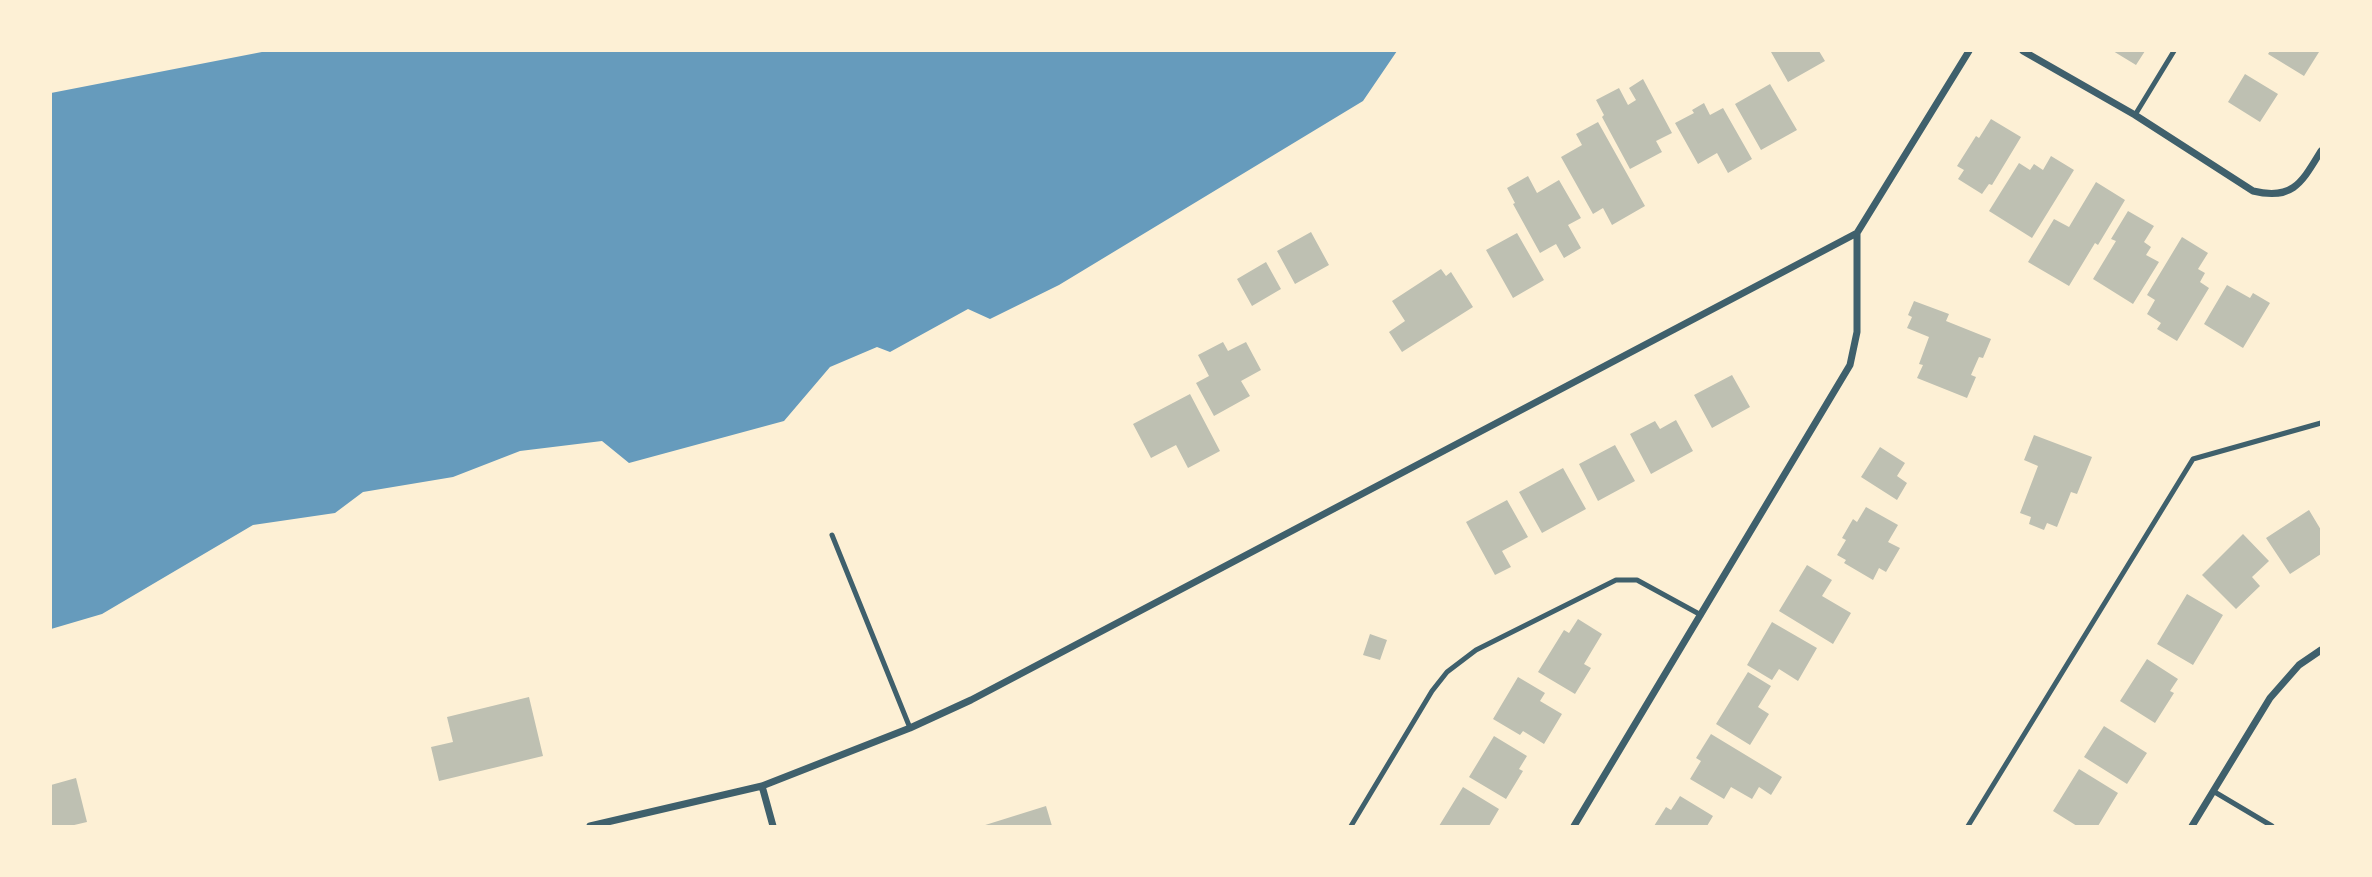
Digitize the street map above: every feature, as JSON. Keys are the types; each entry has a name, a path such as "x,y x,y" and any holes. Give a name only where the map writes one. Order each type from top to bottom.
{"street":[{"path":"590,826 762,786 910,728 983,694 1857,233 1969,51"},
{"path":"2024,51 2135,115 2253,191 2265,194 2288,191 2300,184 2321,151"},
{"path":"1574,826 1850,366 1857,332 1857,233"},
{"path":"2192,826 2270,698 2284,679 2321,650"},
{"path":"762,786 773,826"}],"lane":[{"path":"2135,115 2174,51"},
{"path":"1968,826 2193,460 2321,423"},
{"path":"832,535 910,728"},
{"path":"1351,826 1432,691 1447,672 1476,650 1616,580 1637,580 1701,615"},
{"path":"2213,791 2272,826"}],"water":[{"path":"267,51 1397,51 1363,101 1059,285 990,319 968,309 890,352 877,347 830,367 784,421 629,463 602,441 520,451 453,477 363,492 335,513 253,525 102,614 51,629 51,93"}],"building":[{"path":"1772,51 1819,51 1825,61 1788,82"},
{"path":"2113,51 2145,51 2136,65"},
{"path":"2270,51 2319,52 2304,76 2268,54"},
{"path":"2245,74 2278,94 2260,122 2228,102"},
{"path":"1643,79 1672,133 1656,141 1662,152 1630,169 1602,117 1604,115 1596,100 1619,88 1628,105 1636,100 1629,88"},
{"path":"1770,84 1797,130 1761,150 1735,104"},
{"path":"1704,103 1710,115 1723,108 1752,159 1728,173 1717,153 1698,164 1675,123 1694,113 1692,110"},
{"path":"1991,119 2021,137 1992,185 1989,184 1982,194 1958,179 1964,170 1957,166 1976,136 1979,138"},
{"path":"1598,122 1645,206 1612,225 1603,208 1593,214 1561,157 1582,145 1576,134"},
{"path":"2051,156 2074,170 2032,238 1989,211 2019,163 2030,170 2034,164 2043,170"},
{"path":"1528,176 1537,193 1559,180 1581,218 1568,225 1581,248 1564,258 1556,244 1540,253 1513,204 1515,203 1507,188"},
{"path":"2096,182 2125,200 2069,286 2028,262 2054,219 2069,227"},
{"path":"2128,211 2154,226 2144,242 2151,247 2146,255 2159,262 2133,304 2093,279 2116,241 2111,239"},
{"path":"1311,232 1329,265 1295,284 1277,251"},
{"path":"1517,233 1544,280 1513,298 1486,250"},
{"path":"2182,237 2208,253 2198,269 2205,273 2200,282 2209,288 2177,341 2157,329 2161,323 2147,314 2155,300 2147,295"},
{"path":"1266,262 1281,289 1252,306 1237,279"},
{"path":"1441,269 1446,276 1451,272 1473,307 1402,352 1389,332 1405,321 1392,301"},
{"path":"2227,285 2250,298 2253,293 2270,303 2243,348 2204,324"},
{"path":"1914,301 1949,314 1946,321 1991,339 1983,358 1979,357 1971,375 1976,377 1967,398 1917,378 1923,365 1919,364 1929,337 1907,328 1912,317 1908,315"},
{"path":"1223,342 1228,351 1246,342 1261,370 1241,381 1250,396 1214,416 1196,383 1209,376 1198,355"},
{"path":"1732,375 1750,407 1712,428 1694,395"},
{"path":"1190,394 1220,451 1188,468 1176,445 1151,458 1133,424"},
{"path":"1676,420 1693,451 1651,474 1630,434 1655,421 1660,429"},
{"path":"2034,435 2092,457 2077,494 2071,492 2057,527 2047,523 2044,530 2029,524 2031,517 2020,513 2038,466 2024,460"},
{"path":"1615,445 1635,481 1598,501 1579,464"},
{"path":"1880,447 1905,463 1897,476 1907,483 1897,500 1861,477"},
{"path":"1563,468 1586,509 1542,533 1519,492"},
{"path":"1507,500 1528,537 1502,551 1511,567 1495,575 1466,522"},
{"path":"1866,507 1898,525 1888,542 1900,548 1886,572 1879,568 1873,580 1844,563 1846,560 1837,555 1846,540 1842,538 1853,519 1857,522"},
{"path":"2309,510 2321,530 2321,554 2290,574 2266,538"},
{"path":"2243,534 2269,561 2252,577 2260,586 2236,609 2202,575"},
{"path":"1807,565 1832,580 1822,596 1851,613 1833,644 1779,611"},
{"path":"2187,594 2223,615 2193,665 2157,644"},
{"path":"1578,619 1602,634 1584,664 1591,668 1575,694 1538,672 1564,630 1569,633"},
{"path":"1772,622 1817,648 1798,681 1779,669 1772,680 1747,665"},
{"path":"1370,634 1387,640 1380,660 1363,655"},
{"path":"2147,659 2178,679 2170,691 2174,693 2155,723 2120,701"},
{"path":"1748,672 1771,686 1758,707 1769,714 1750,745 1716,724"},
{"path":"1518,677 1545,693 1540,701 1562,714 1544,744 1523,731 1520,735 1493,719"},
{"path":"529,697 543,756 439,781 431,747 453,742 447,717"},
{"path":"2104,726 2147,753 2127,784 2084,757"},
{"path":"1711,734 1782,777 1771,795 1759,787 1752,799 1731,787 1724,799 1690,779 1701,761 1696,758"},
{"path":"1494,736 1527,756 1519,769 1523,771 1506,799 1469,777"},
{"path":"2079,769 2118,793 2098,826 2077,826 2053,811"},
{"path":"76,778 87,822 51,826 51,785"},
{"path":"1463,787 1499,809 1489,826 1439,826"},
{"path":"1680,796 1713,816 1707,826 1654,826 1666,807 1671,810"},
{"path":"1046,806 1052,826 982,826"}]}
